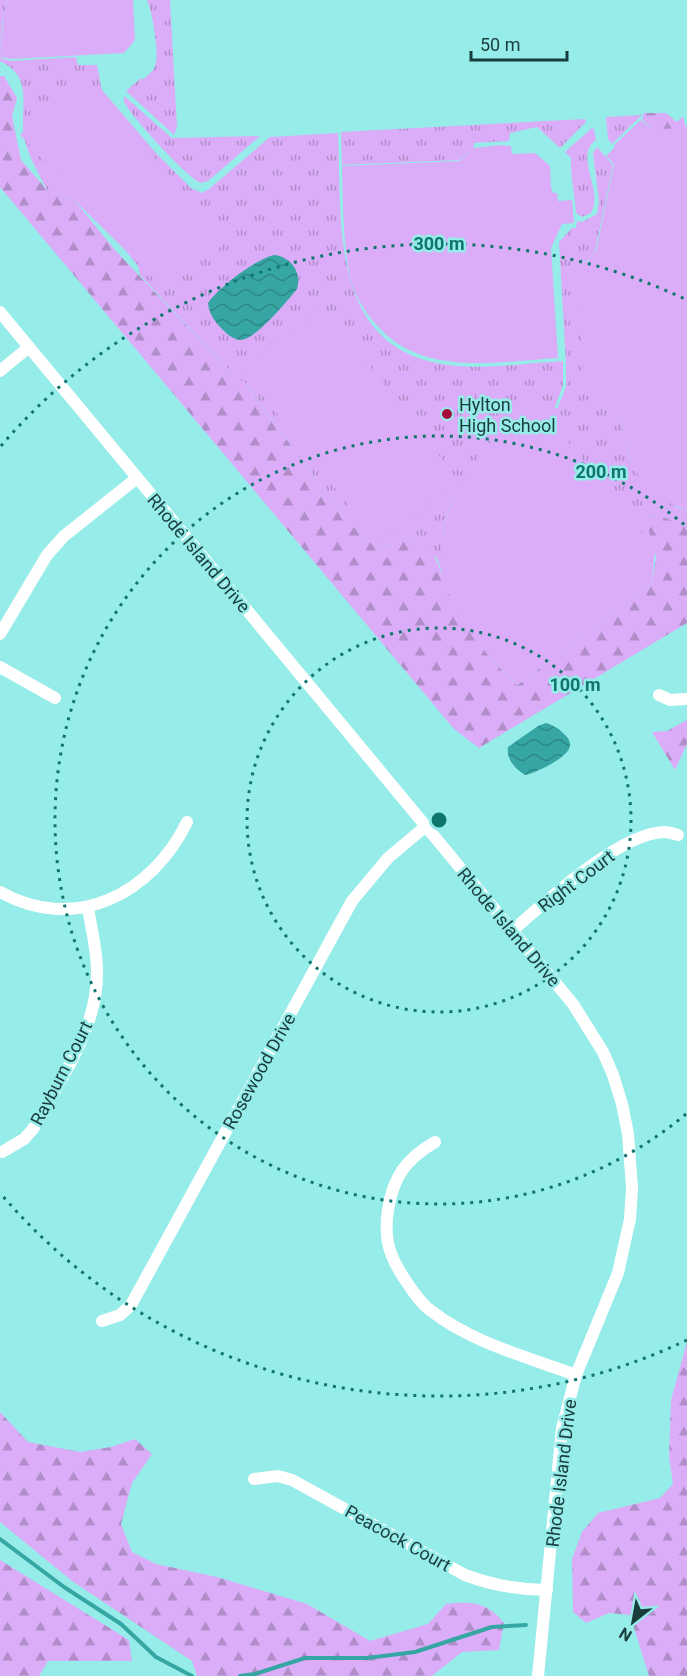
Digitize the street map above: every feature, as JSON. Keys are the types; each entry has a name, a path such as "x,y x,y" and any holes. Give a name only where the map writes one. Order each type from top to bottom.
{"street":[{"name":"Rhode Island Drive","path":"0,312 573,1004 588,1025 613,1075 628,1134 632,1188 626,1243 607,1301 576,1375 562,1428 538,1676"},
{"path":"0,371 29,347"},
{"path":"0,634 47,555 64,536 137,478"},
{"path":"0,667 55,698"},
{"path":"658,695 670,700 687,699"},
{"path":"0,892 43,907 67,909 88,907 110,900 145,878 171,851 187,822"},
{"name":"Rosewood Drive","path":"102,1321 120,1315 131,1305 352,901 388,858 426,826"},
{"name":"Right Court","path":"512,931 582,872 607,855 652,834 665,832 678,835"},
{"name":"Rayburn Court","path":"2,1152 24,1139 33,1129 81,1041 90,1018 97,970 88,907"},
{"path":"435,1142 417,1153 399,1172 390,1195 385,1230 392,1260 409,1286 429,1310 477,1338 576,1375"},
{"name":"Peacock Court","path":"254,1479 278,1476 292,1480 465,1575 485,1583 525,1590 547,1590"}],"green space":[{"path":"0,0 7,0 2,23 1,58 11,61 76,57 78,65 97,65 102,90 156,153 191,188 202,193 270,137 338,133 343,242 350,277 362,309 381,335 410,354 449,365 491,366 563,361 563,385 555,407 557,409 566,387 559,242 572,228 576,228 577,221 582,222 597,214 599,202 593,153 597,147 613,165 595,251 587,261 576,262 597,395 620,418 631,463 676,507 687,511 687,526 654,514 647,521 653,547 535,402 488,451 460,487 443,529 441,552 444,579 437,558 416,537 376,547 363,537 340,512 246,384 234,376 140,275 138,266 126,251 74,200 48,191 25,143 22,84 11,68 0,61"},
{"path":"7,0 133,0 135,40 124,53 11,59 1,57 3,19"},
{"path":"147,0 170,0 177,127 174,135 126,91 141,78 142,80 150,74 156,60 155,33"},
{"path":"0,76 4,76 17,98 12,116 21,160 48,191 74,200 116,251 234,376 245,383 340,512 363,537 376,547 416,537 427,541 453,600 467,625 497,665 517,685 652,584 656,557 646,521 655,514 687,526 687,623 479,748 454,729 0,187"},
{"path":"82,77 228,241 163,289 20,135"},
{"path":"124,96 172,138 260,136 208,181 201,183 173,160 149,134 125,104"},
{"path":"644,113 666,113 677,122 683,116 687,133 660,138 642,119"},
{"path":"642,115 612,144 608,139 606,117"},
{"path":"585,119 586,122 560,148 537,127 510,133 509,141 474,143 474,148 459,160 342,165 341,132"},
{"path":"641,120 656,133 662,129 686,128 687,123 687,511 658,498 648,490 631,463 620,418 596,395 596,386 584,386 576,261 589,262 588,259 596,251 614,164 606,156 615,147 614,145"},
{"path":"592,128 596,140 587,155 594,204 591,213 582,217 576,213 571,158 565,152"},
{"path":"511,146 512,154 535,153 550,166 551,187 553,193 557,193 558,201 572,200 574,223 562,224 551,248 558,358 483,363 458,362 435,359 412,351 391,339 373,321 354,289 349,275 345,242 342,166 459,161 474,148"},
{"path":"323,307 459,481 379,544 243,370"},
{"path":"535,402 655,548 652,584 517,685 484,650 457,610 444,581 441,546 449,511 465,478 496,436"},
{"path":"687,720 687,744 675,770 652,732 667,731"},
{"path":"687,1342 687,1676 649,1676 630,1615 609,1613 586,1623 573,1612 572,1559 582,1532 598,1513 660,1498 673,1484 669,1457 671,1400"},
{"path":"0,1412 28,1442 80,1452 111,1447 135,1439 152,1454 132,1483 121,1524 132,1552 156,1564 217,1577 307,1604 370,1641 428,1624 446,1604 478,1604 498,1616 504,1623 499,1650 462,1652 432,1676 197,1676 192,1661 72,1581 0,1522"},
{"path":"0,1560 129,1640 132,1661 48,1661 39,1676 0,1676"}],"water":[{"path":"275,255 286,259 294,267 298,277 297,289 271,319 254,334 241,340 232,338 214,320 208,303 238,274 259,261"},
{"path":"546,723 556,727 566,736 570,742 569,749 560,759 525,775 512,763 508,756 508,747"}],"waterway":[{"path":"0,1539 64,1587 121,1624 156,1657 192,1676"},
{"path":"240,1676 255,1674 305,1658 367,1658 415,1652 492,1627 526,1625"}],"place":[{"name":"Hylton High School","path":"447,414"}]}
